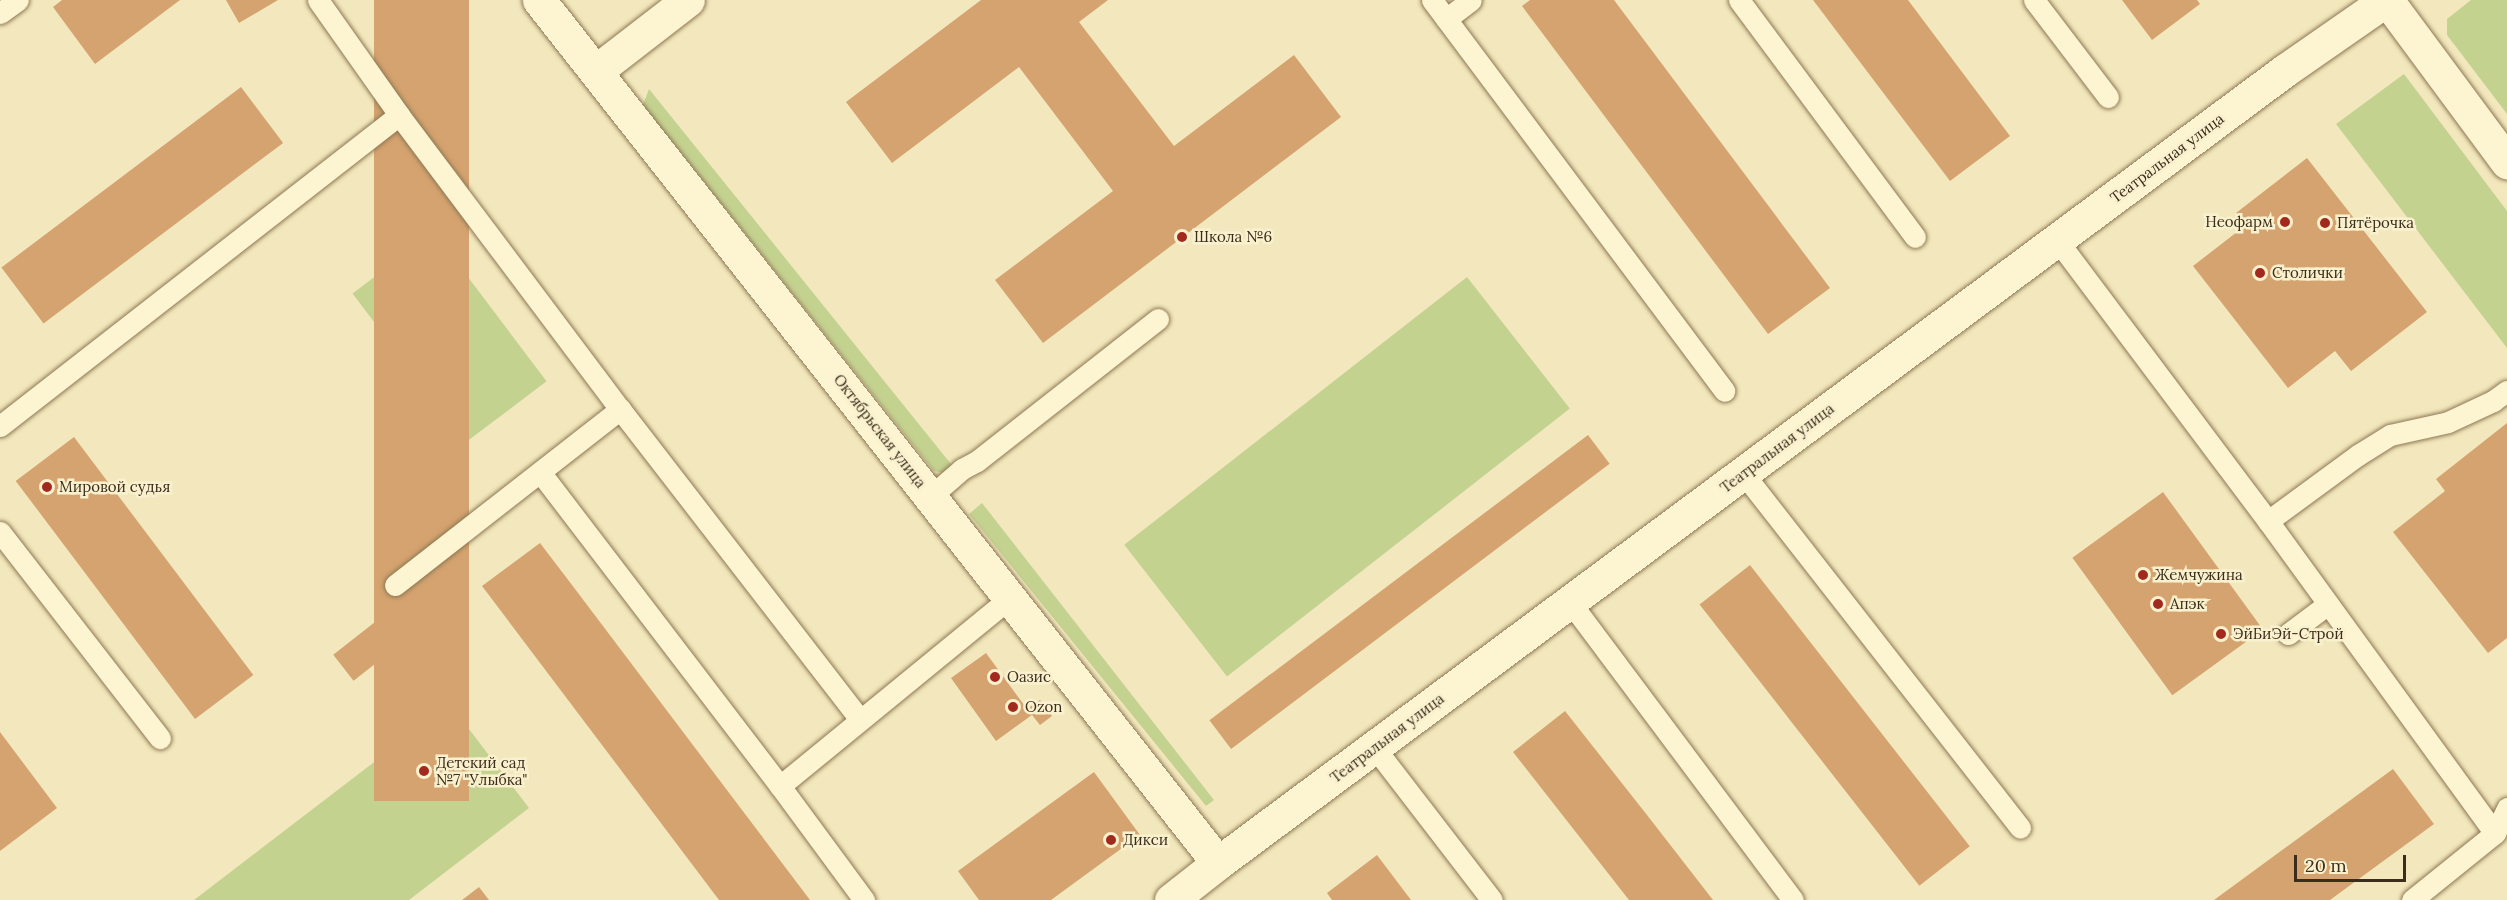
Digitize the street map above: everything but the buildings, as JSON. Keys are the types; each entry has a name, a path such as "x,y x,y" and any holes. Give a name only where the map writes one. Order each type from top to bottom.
{"street":[{"name":"Октябрьская улица","path":"539,0 1218,863"},
{"path":"596,71 688,0"},
{"path":"2386,0 2507,162"},
{"name":"Театральная улица","path":"1181,897 1218,863 2284,71 2386,0"}],"lane":[{"path":"0,13 18,0"},
{"path":"318,0 399,115 620,409 860,719"},
{"path":"1432,0 1724,391"},
{"path":"1446,19 1471,0"},
{"path":"1738,0 1915,237"},
{"path":"2034,0 2108,97"},
{"path":"0,426 399,115"},
{"path":"2057,240 2268,522 2495,833"},
{"path":"931,496 1158,319"},
{"path":"2268,522 2358,455 2390,435 2448,422 2493,401 2507,391"},
{"path":"395,585 620,409"},
{"path":"540,472 780,786 864,900"},
{"path":"1743,473 2020,828"},
{"path":"0,532 160,738"},
{"path":"780,786 1011,597"},
{"path":"1570,602 1793,900"},
{"path":"2288,634 2328,604"},
{"path":"1374,747 1492,900"},
{"path":"2412,900 2495,833 2507,807"}],"green space":[{"path":"2471,0 2507,0 2507,114 2447,35 2447,19"},
{"path":"2404,74 2507,211 2507,348 2336,124"},
{"path":"649,89 955,469 948,474 934,471 643,105"},
{"path":"434,232 547,381 465,443 353,293"},
{"path":"1467,277 1570,409 1227,676 1124,545"},
{"path":"982,503 1214,800 1206,806 969,514"},
{"path":"450,704 529,808 409,900 194,900"}],"place":[{"name":"Неофарм","path":"2285,222"},
{"name":"Пятёрочка","path":"2325,223"},
{"name":"Школа №6","path":"1182,237"},
{"name":"Столички","path":"2260,273"},
{"name":"Мировой судья","path":"47,487"},
{"name":"Жемчужина","path":"2143,575"},
{"name":"Апэк","path":"2158,604"},
{"name":"ЭйБиЭй-Строй","path":"2221,634"},
{"name":"Оазис","path":"995,677"},
{"name":"Ozon","path":"1013,707"},
{"name":"Детский сад №7 \"Улыбка\"","path":"424,771"},
{"name":"Дикси","path":"1111,840"}]}
